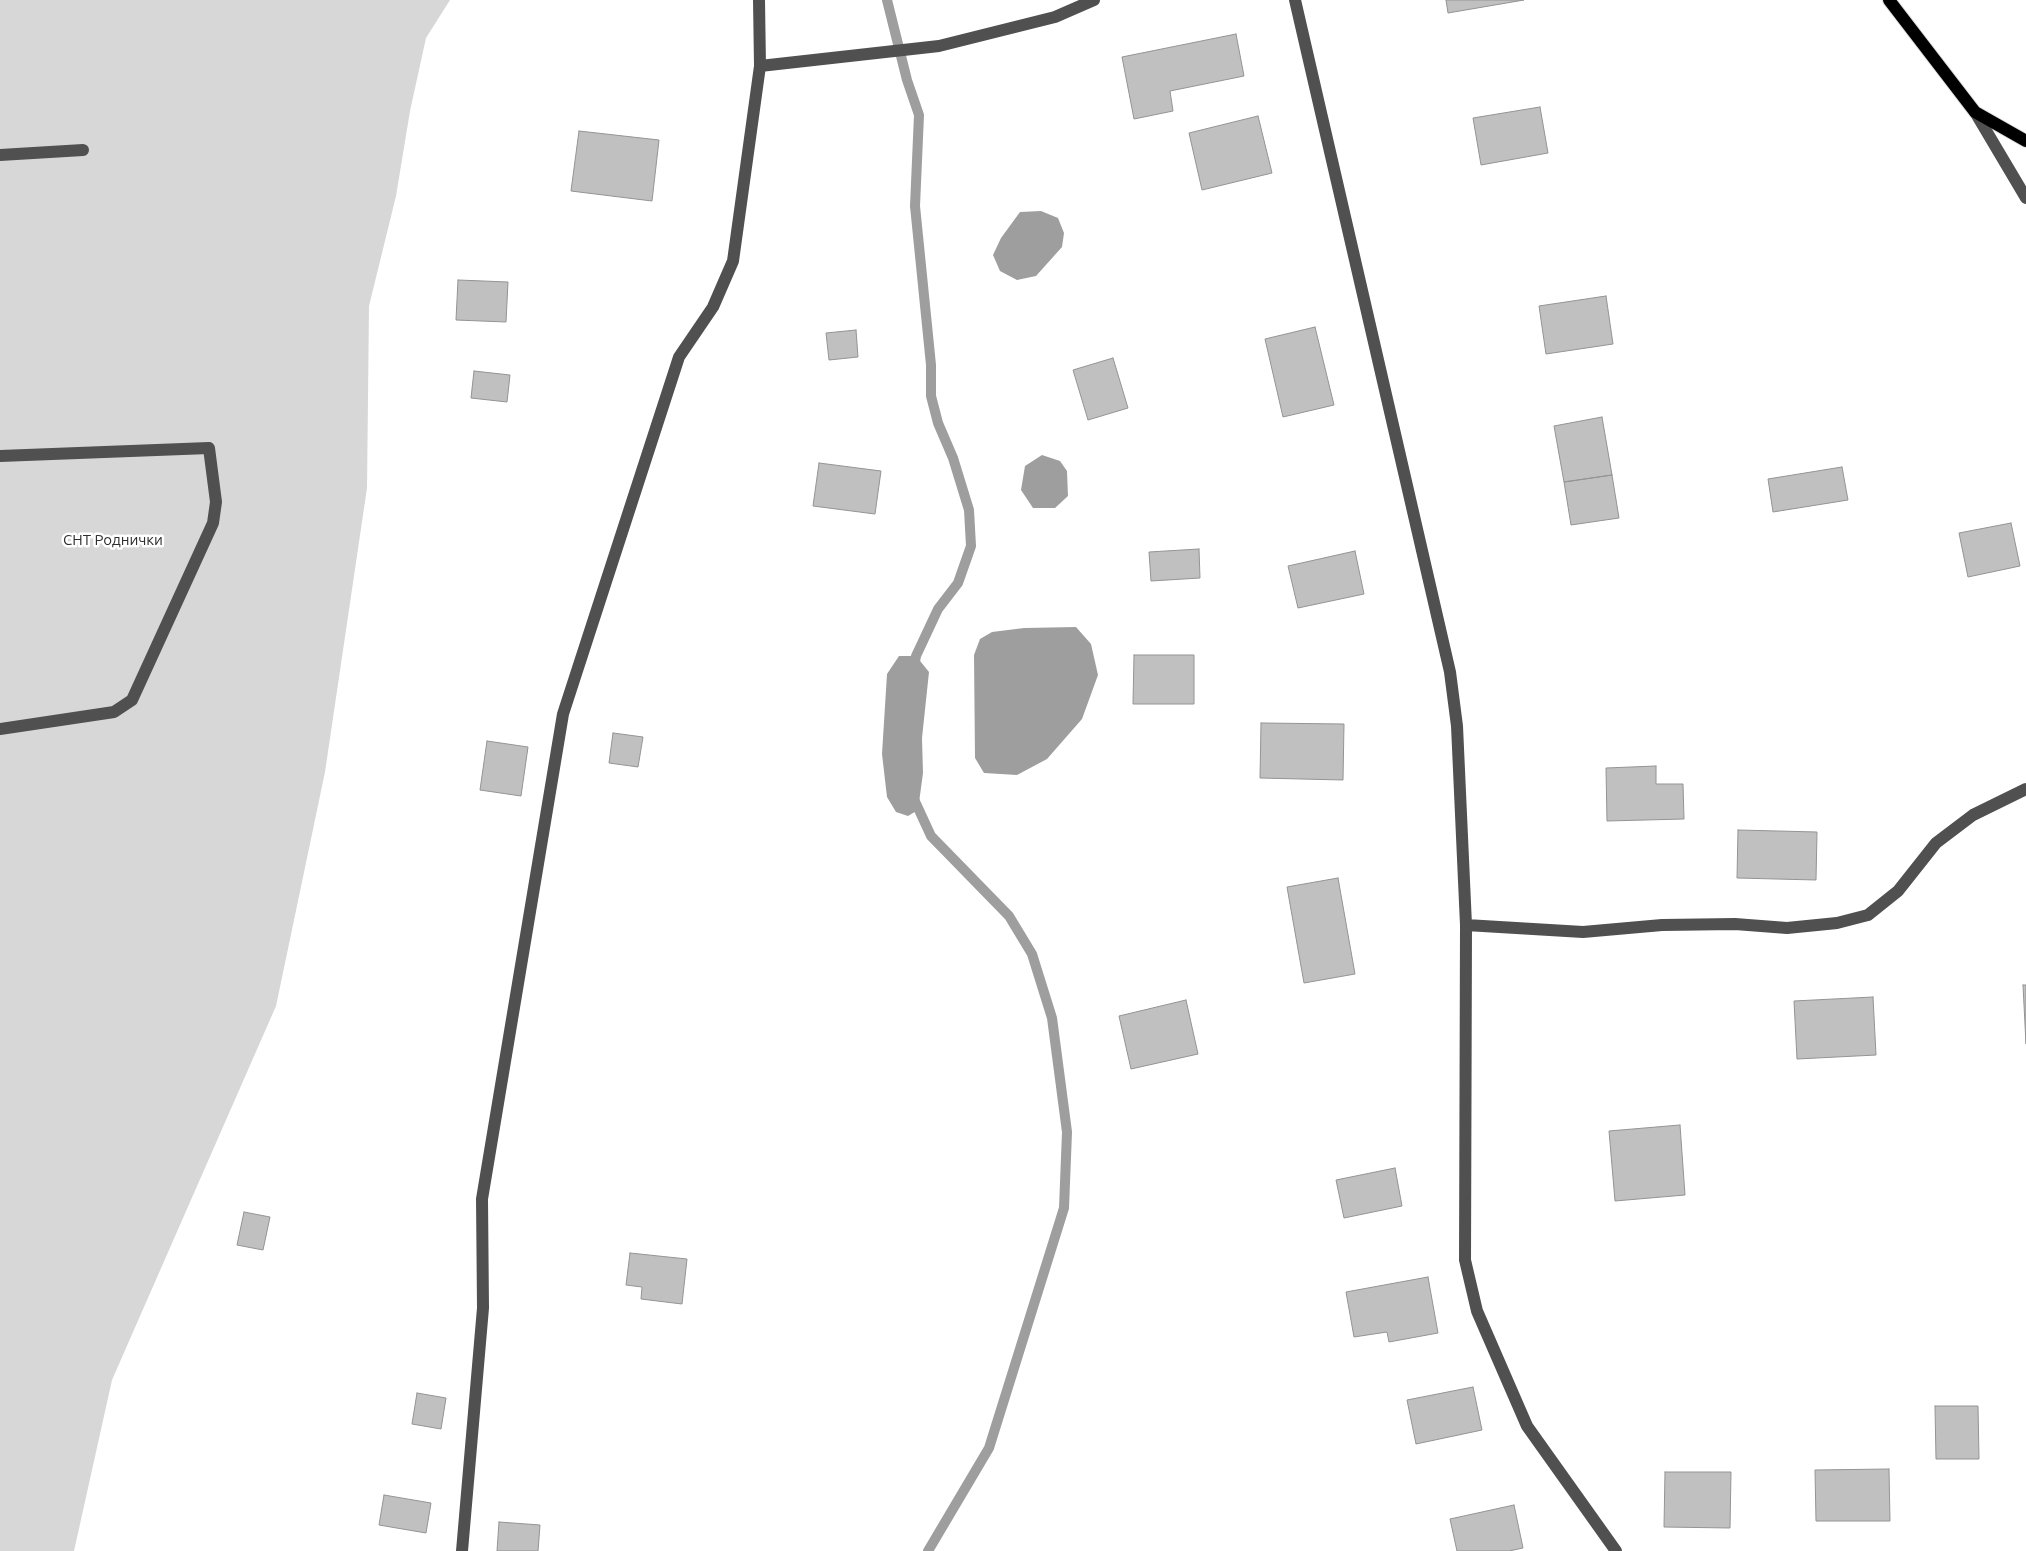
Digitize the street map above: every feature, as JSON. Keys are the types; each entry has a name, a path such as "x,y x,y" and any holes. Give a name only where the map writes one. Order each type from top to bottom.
{"main road":[{"path":"1889,0 1975,112 2026,141"}],"street":[{"path":"462,1551 483,1308 482,1199 563,714 679,357 713,307 733,261 760,66 759,0"},
{"path":"760,66 939,46 1055,17 1094,0"},
{"path":"1295,0 1450,672 1457,726 1466,925 1465,1260 1477,1311 1527,1426 1616,1551"},
{"path":"1975,112 2026,198"},
{"path":"0,155 83,150"},
{"path":"0,456 209,448 216,502 213,523 132,700 114,712 0,729"},
{"path":"1466,925 1583,932 1662,925 1735,924 1787,928 1837,923 1868,915 1898,891 1936,842 1973,815 2026,789"}],"green space":[{"name":"СНТ Роднички","path":"0,0 450,0 426,38 410,111 396,196 369,306 367,488 325,772 276,1006 112,1380 74,1551 0,1551"}],"shaded area":[{"path":"1041,211 1058,218 1064,233 1062,247 1036,276 1017,280 1000,271 993,255 1001,238 1020,212"},
{"path":"1042,455 1060,461 1067,471 1068,496 1055,508 1033,508 1021,490 1025,466"},
{"path":"1076,627 1091,644 1098,675 1082,719 1047,759 1017,775 984,773 975,758 974,655 980,639 992,632 1024,628"},
{"path":"899,656 916,656 929,672 922,738 923,773 918,810 908,816 896,812 887,797 882,754 887,674"}],"building":[{"path":"1446,0 1524,0 1448,13"},
{"path":"1236,34 1244,76 1170,91 1173,111 1134,119 1122,57"},
{"path":"1540,107 1548,153 1481,165 1473,118"},
{"path":"1258,116 1272,173 1202,190 1189,133"},
{"path":"579,131 659,140 652,201 571,191"},
{"path":"458,280 508,282 506,322 456,320"},
{"path":"1606,296 1613,344 1546,354 1539,306"},
{"path":"1315,327 1334,405 1283,417 1265,339"},
{"path":"856,330 858,357 829,360 826,333"},
{"path":"1113,358 1128,408 1088,420 1073,370"},
{"path":"474,371 510,375 507,402 471,398"},
{"path":"1602,417 1612,475 1564,482 1554,426"},
{"path":"819,463 881,471 875,514 813,506"},
{"path":"1842,467 1848,500 1773,512 1768,479"},
{"path":"1612,475 1619,518 1571,525 1564,482"},
{"path":"2011,523 2020,566 1968,577 1959,533"},
{"path":"1199,549 1200,578 1151,581 1149,552"},
{"path":"1355,551 1364,594 1298,608 1288,566"},
{"path":"1134,655 1194,655 1194,704 1133,704"},
{"path":"1261,723 1344,724 1343,780 1260,778"},
{"path":"613,733 643,737 638,767 609,763"},
{"path":"487,741 528,747 521,796 480,790"},
{"path":"1656,766 1656,784 1683,784 1684,819 1607,821 1606,768"},
{"path":"1738,830 1817,832 1816,880 1737,878"},
{"path":"1338,878 1355,974 1304,983 1287,887"},
{"path":"2023,985 2026,985 2026,1044"},
{"path":"1873,997 1876,1055 1797,1059 1794,1001"},
{"path":"1186,1000 1198,1054 1131,1069 1119,1016"},
{"path":"1680,1125 1685,1195 1615,1201 1609,1131"},
{"path":"1395,1168 1402,1206 1344,1218 1336,1180"},
{"path":"244,1212 270,1217 263,1250 237,1245"},
{"path":"630,1253 687,1259 682,1304 641,1299 642,1287 626,1285"},
{"path":"1428,1277 1438,1333 1389,1342 1387,1332 1354,1337 1346,1292"},
{"path":"1473,1387 1482,1430 1416,1444 1407,1400"},
{"path":"417,1393 446,1398 441,1429 412,1424"},
{"path":"1935,1406 1978,1406 1979,1459 1936,1459"},
{"path":"1889,1469 1890,1521 1816,1521 1815,1470"},
{"path":"1665,1472 1731,1472 1730,1528 1664,1527"},
{"path":"384,1495 431,1503 426,1533 379,1525"},
{"path":"1514,1505 1523,1548 1509,1551 1457,1551 1450,1519"},
{"path":"499,1522 540,1525 538,1551 497,1551"}],"waterway":[{"path":"887,0 907,80 919,115 915,206 931,365 931,396 938,423 953,458 969,510 971,546 958,583 938,609 916,656 914,668"},
{"path":"913,797 931,836 1009,916 1032,954 1052,1018 1067,1132 1064,1208 989,1448 928,1551"}]}
